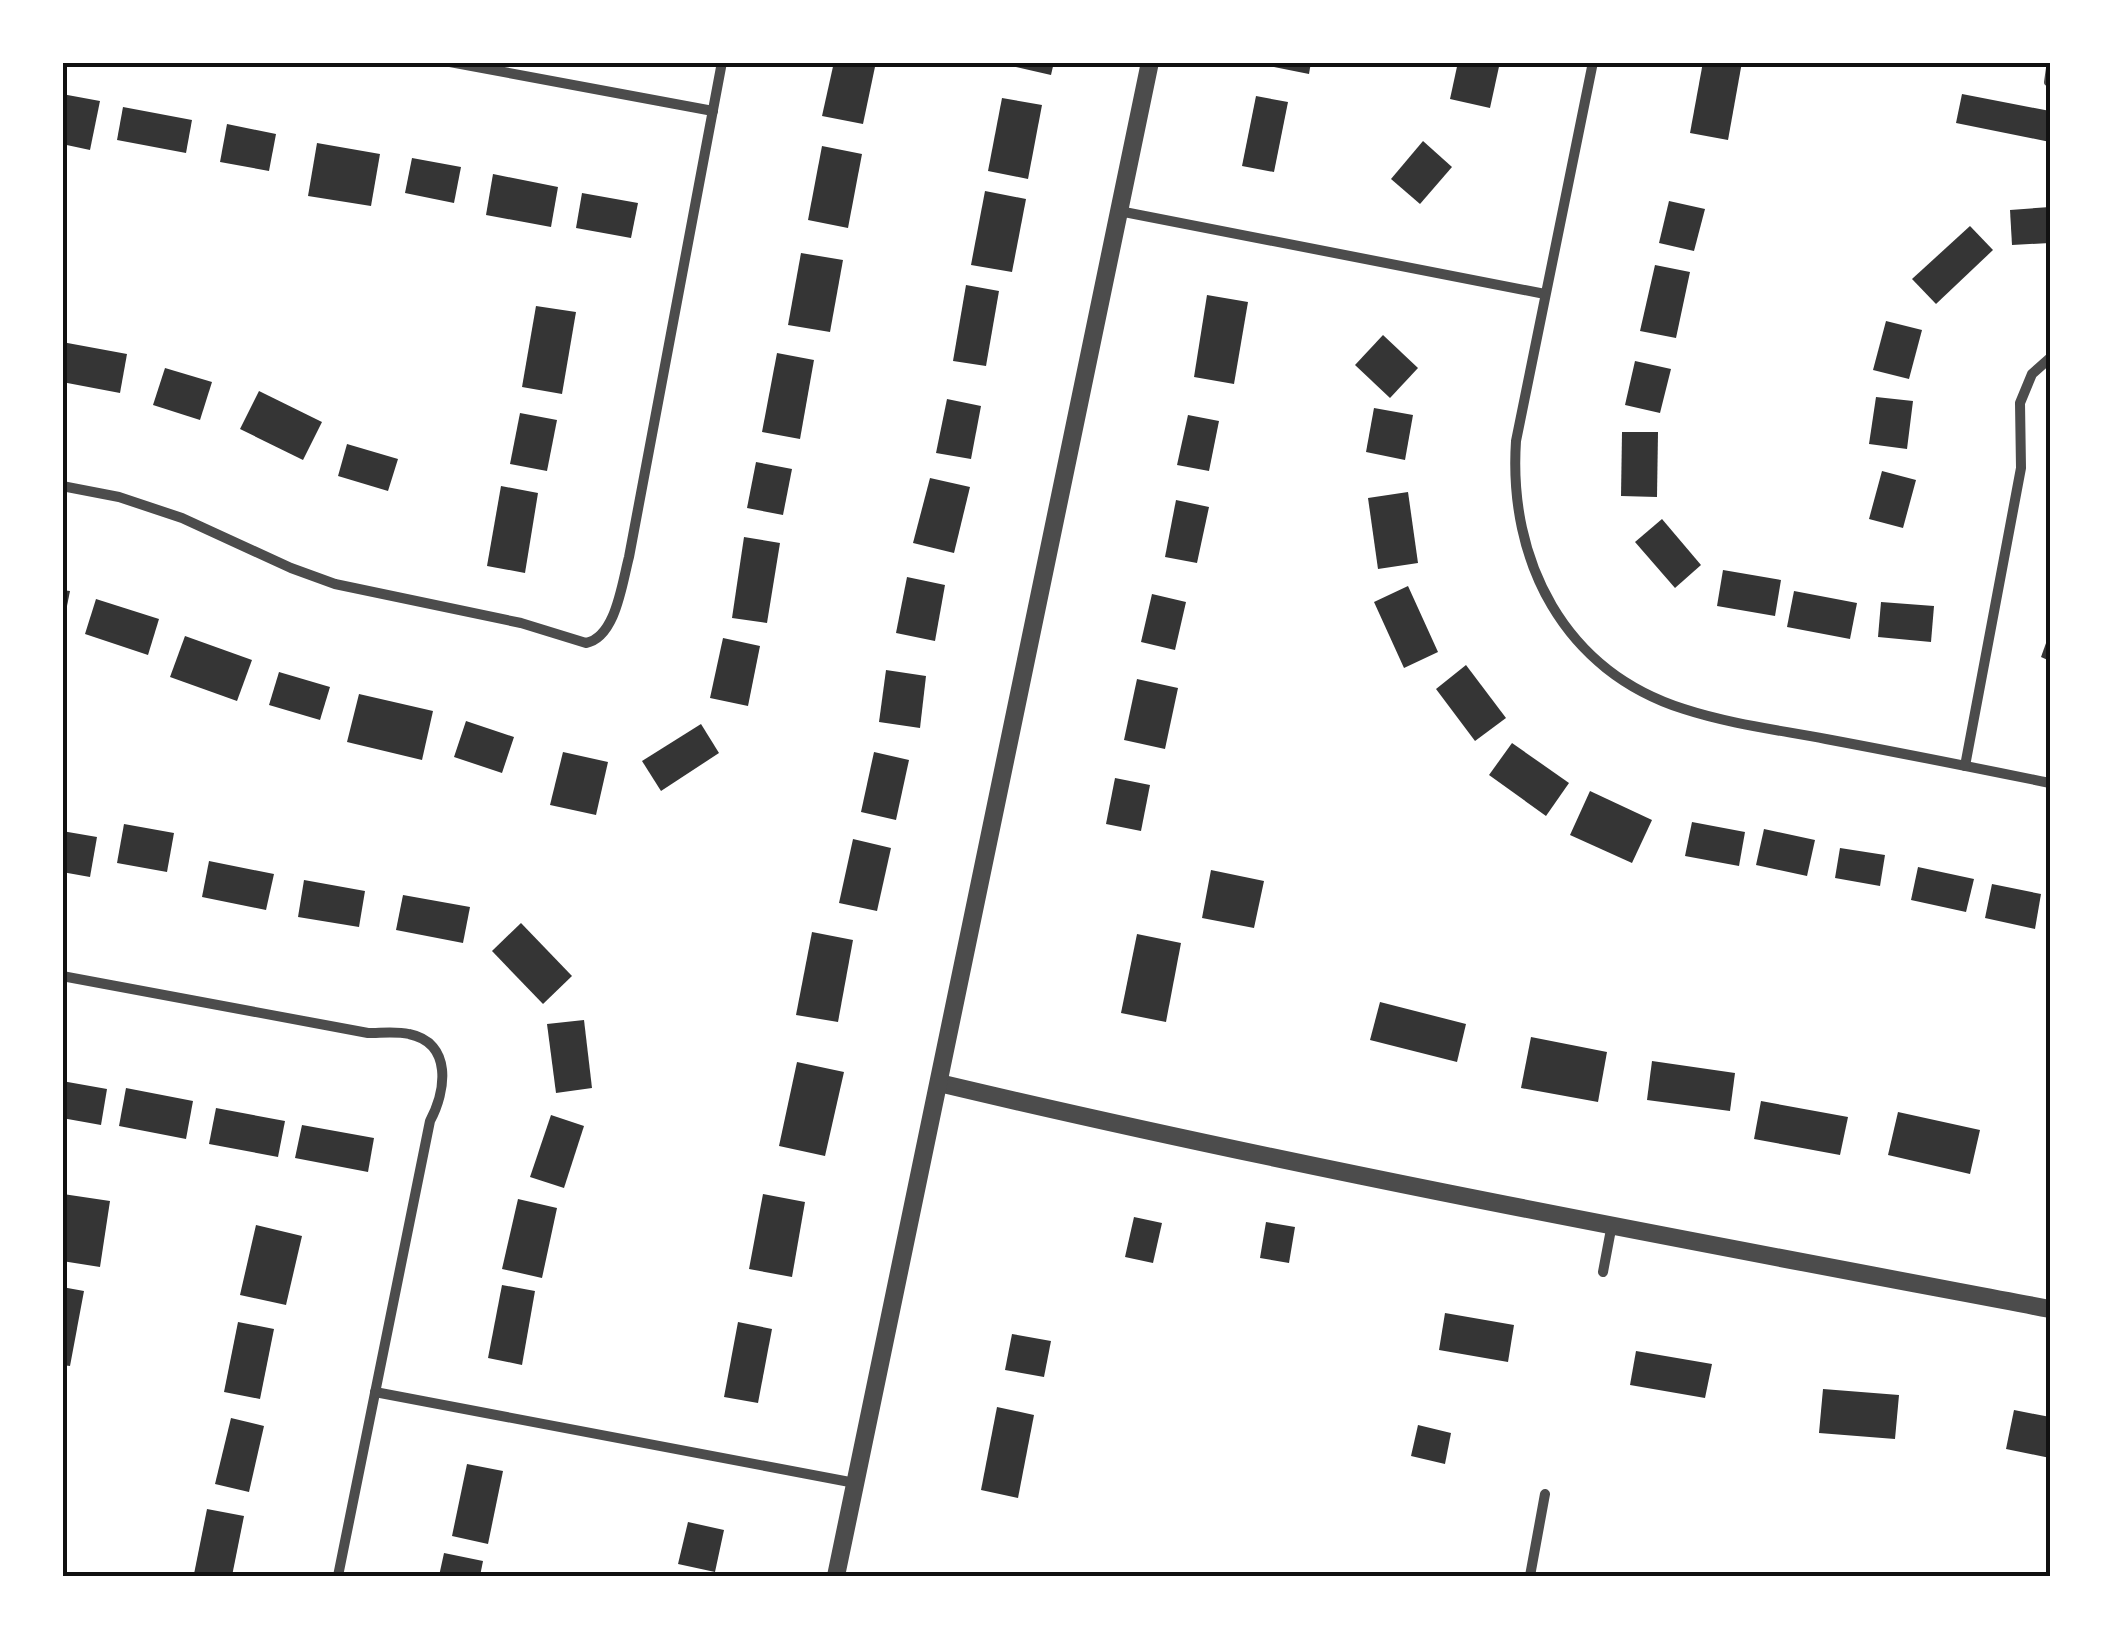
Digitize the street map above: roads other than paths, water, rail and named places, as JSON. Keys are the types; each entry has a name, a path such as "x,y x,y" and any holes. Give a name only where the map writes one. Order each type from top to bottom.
{"street":[{"path":"450,62 712,111"},
{"path":"62,486 118,497 182,518 335,584 521,624 586,643 595,641 608,627 630,557 722,62"},
{"path":"836,1576 1150,62"},
{"path":"1593,62 1516,441 1515,502 1523,543 1536,578 1557,615 1578,642 1626,682 1683,709 2050,783"},
{"path":"1119,211 1546,294"},
{"path":"1966,766 2021,468 2020,403 2032,374 2050,358"},
{"path":"62,976 368,1033 410,1034 425,1042 441,1064 442,1099 430,1121 338,1576"},
{"path":"939,1083 1235,1148 2050,1309"},
{"path":"1603,1272 1612,1223"},
{"path":"376,1392 855,1483"},
{"path":"1530,1576 1545,1494"}],"lane":[{"path":"2048,82 2050,68"}]}
